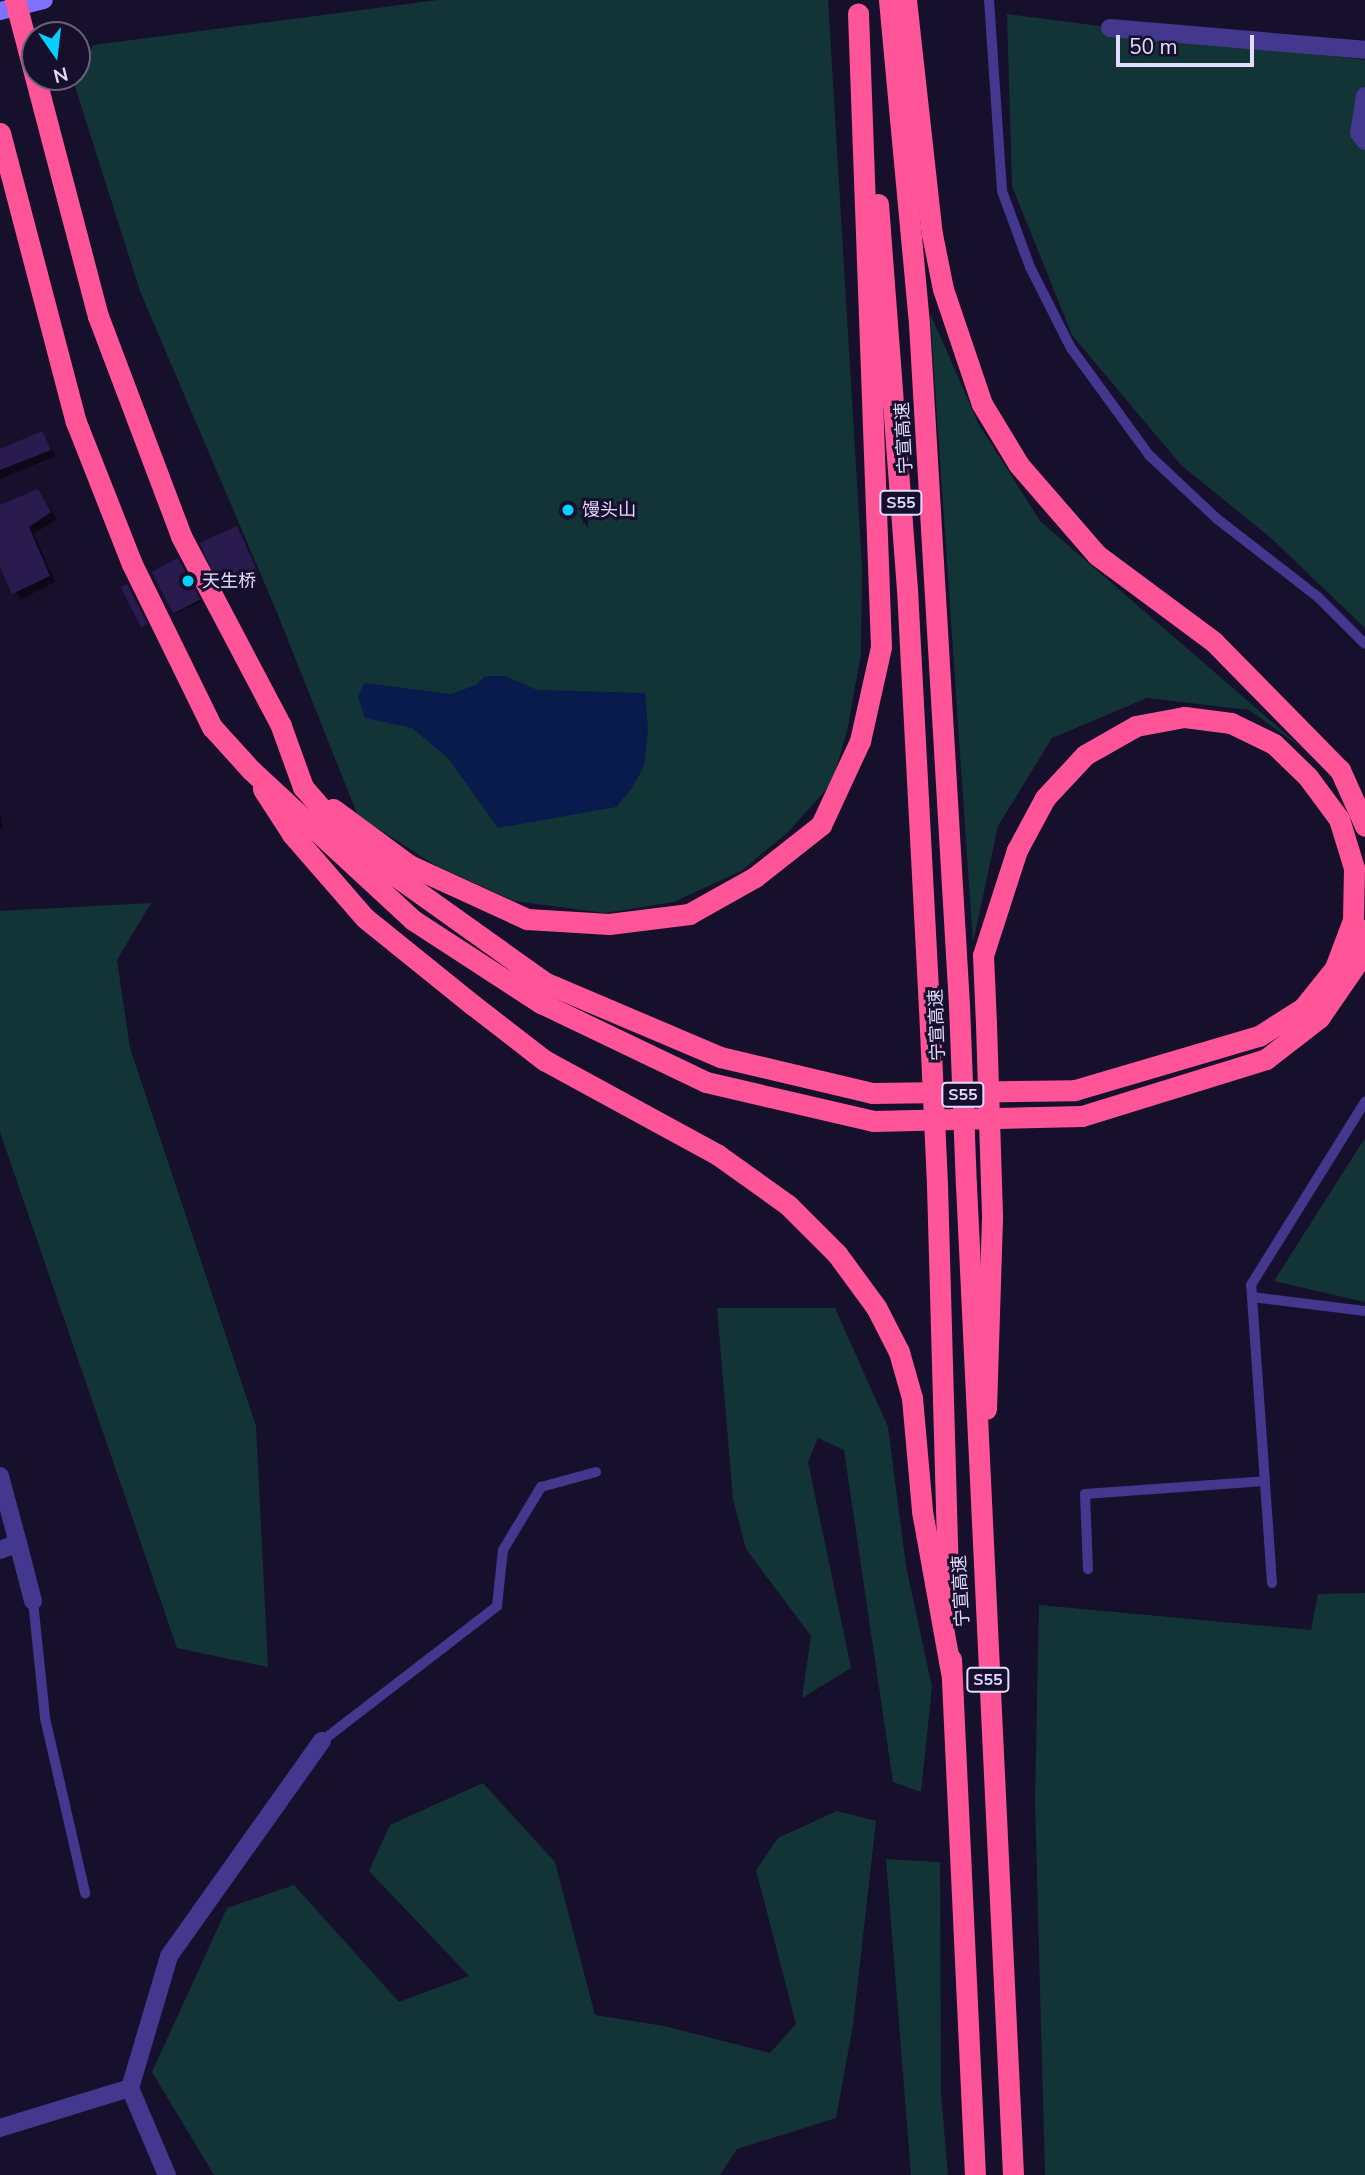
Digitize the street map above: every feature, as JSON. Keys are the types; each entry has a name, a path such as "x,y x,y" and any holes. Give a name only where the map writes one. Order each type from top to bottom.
{"highway":[{"name":"宁宣高速","path":"889,0 919,324 959,1005 982,1565 1013,2175"},
{"path":"906,0 934,245 953,324 982,404 1018,465 1097,555 1214,642 1340,770 1365,826"},
{"path":"11,6 98,316 181,536 281,726 303,788 355,848 546,983 720,1057 872,1093 1075,1090 1259,1036 1303,1008 1335,968 1349,932 1354,868 1339,819 1308,778 1274,744 1231,723 1184,717 1136,726 1096,750 1045,798 1017,850 983,955 986,1024 992,1219 982,1565"},
{"path":"303,788 409,865 527,919 609,925 689,914 755,877 821,825 860,741 881,647 858,6"},
{"name":"宁宣高速","path":"858,6 894,405 929,1008 937,1185 951,1672 975,2175"},
{"path":"0,133 76,422 107,504 212,727 251,770 414,920 541,1003 706,1082 873,1121 1082,1116 1266,1059 1319,1018 1357,962 1365,930"},
{"path":"251,770 292,834 366,918 544,1060 718,1155 788,1205 836,1254 876,1307 899,1352 912,1398 922,1511 951,1672"}],"main road":[{"path":"11,6 44,0"}],"street":[{"path":"1110,28 1365,50"},
{"path":"1365,96 1359,133 1365,141"},
{"path":"0,1476 33,1601"},
{"path":"0,1550 18,1543"},
{"path":"167,2175 130,2088 169,1956 322,1741"},
{"path":"0,2128 130,2088"}],"lane":[{"path":"989,0 1002,191 1030,267 1071,348 1149,456 1216,518 1318,597 1365,645"},
{"path":"1272,1583 1251,1285 1365,1102"},
{"path":"1252,1297 1365,1311"},
{"path":"322,1741 497,1605 503,1550 541,1487 596,1472"},
{"path":"1088,1569 1085,1494 1265,1481"},
{"path":"33,1601 45,1718 85,1893"}],"green space":[{"path":"438,0 828,0 862,567 861,654 847,731 832,783 788,832 741,871 674,902 605,913 514,901 435,865 358,816 276,610 140,291 76,91 91,91 93,45"},
{"path":"1007,14 1365,60 1365,628 1271,538 1181,465 1072,335 1012,186"},
{"path":"930,313 978,423 1040,521 1302,748 1249,710 1147,698 1052,738 998,826 973,943"},
{"path":"151,903 117,960 130,1048 256,1426 268,1667 177,1648 0,1132 0,911"},
{"path":"1365,1138 1365,1302 1274,1281 1363,1141"},
{"path":"717,1308 835,1308 888,1427 906,1566 932,1687 921,1792 893,1782 844,1450 818,1438 808,1462 851,1668 802,1698 811,1636 746,1549 733,1499"},
{"path":"1365,1593 1365,2175 1045,2175 1035,1801 1039,1605 1311,1630 1318,1594"},
{"path":"483,1783 555,1862 595,2015 664,2026 770,2053 796,2024 756,1870 778,1838 837,1811 876,1821 853,2025 836,2118 737,2149 720,2175 214,2175 152,2072 227,1908 294,1885 399,2002 469,1976 369,1871 390,1825"},
{"path":"886,1859 940,1862 941,2094 948,2175 911,2175"}],"water":[{"path":"485,676 505,676 537,690 645,693 648,729 644,766 632,788 616,807 498,828 449,759 412,728 365,718 358,697 364,683 451,694 476,685"}],"building":[{"path":"42,431 51,450 0,470 0,449"},
{"path":"38,489 51,512 29,527 50,576 12,594 0,567 0,505"},
{"path":"237,526 258,574 221,590 200,543"},
{"path":"178,558 200,599 174,614 152,572"},
{"path":"127,584 147,624 141,627 121,587"}],"place":[{"name":"馒头山","path":"568,510"},
{"name":"天生桥","path":"188,581"}]}
